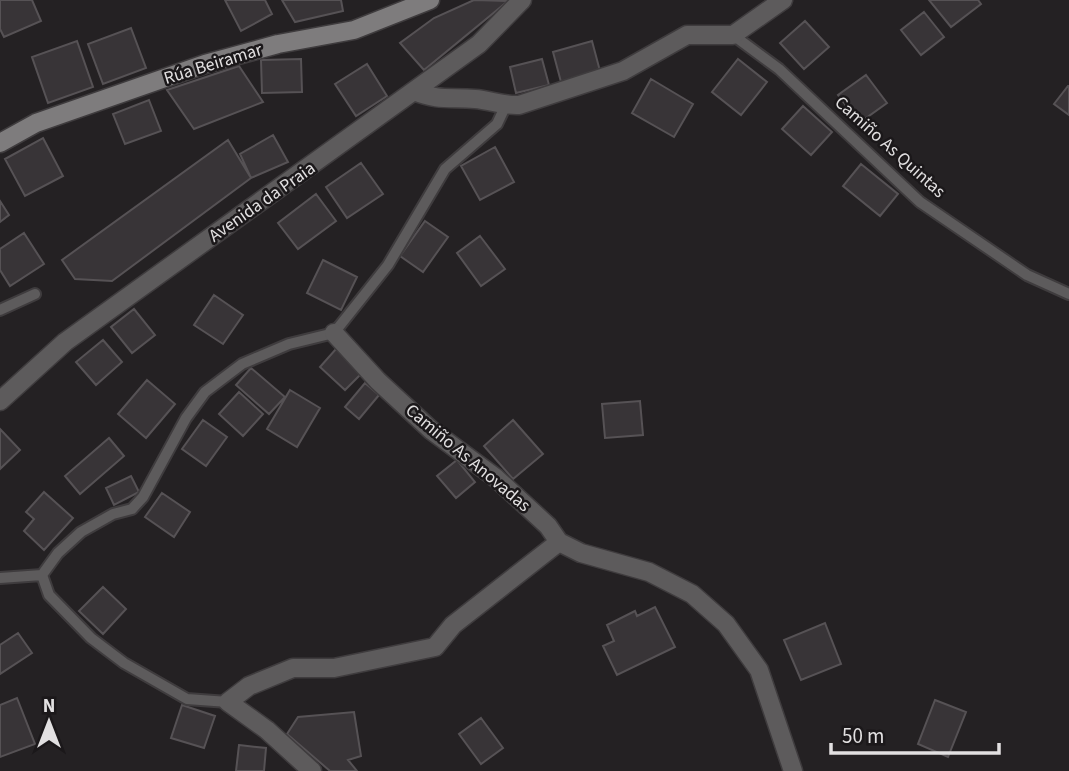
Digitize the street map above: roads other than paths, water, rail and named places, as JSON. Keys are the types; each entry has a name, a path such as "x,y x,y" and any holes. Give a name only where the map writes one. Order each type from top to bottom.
{"street":[{"name":"Rúa Beiramar","path":"0,143 36,123 205,64 278,44 354,30 430,0"},
{"name":"Avenida da Praia","path":"0,401 65,342 479,44 522,0"},
{"path":"414,91 434,99 477,99 506,106 519,105 553,92 597,82 687,35 733,35 783,0"},
{"name":"Camiño As Anovadas","path":"334,333 378,382 432,430 496,478 548,526 559,542 581,553 649,572 692,594 726,624 759,670 793,771"},
{"path":"312,771 267,730 228,702 249,686 293,668 334,668 435,647 453,625 559,542"}],"lane":[{"name":"Camiño As Quintas","path":"733,35 779,69 920,202 1027,275 1069,294"},
{"path":"43,575 58,553 81,532 113,513 132,509 143,497 186,418 205,392 242,364 289,344 334,333 388,265 445,169 497,124 506,106"},
{"path":"0,310 35,294"},
{"path":"0,578 43,575"},
{"path":"43,575 49,595 91,638 124,663 187,699 228,702"}]}
